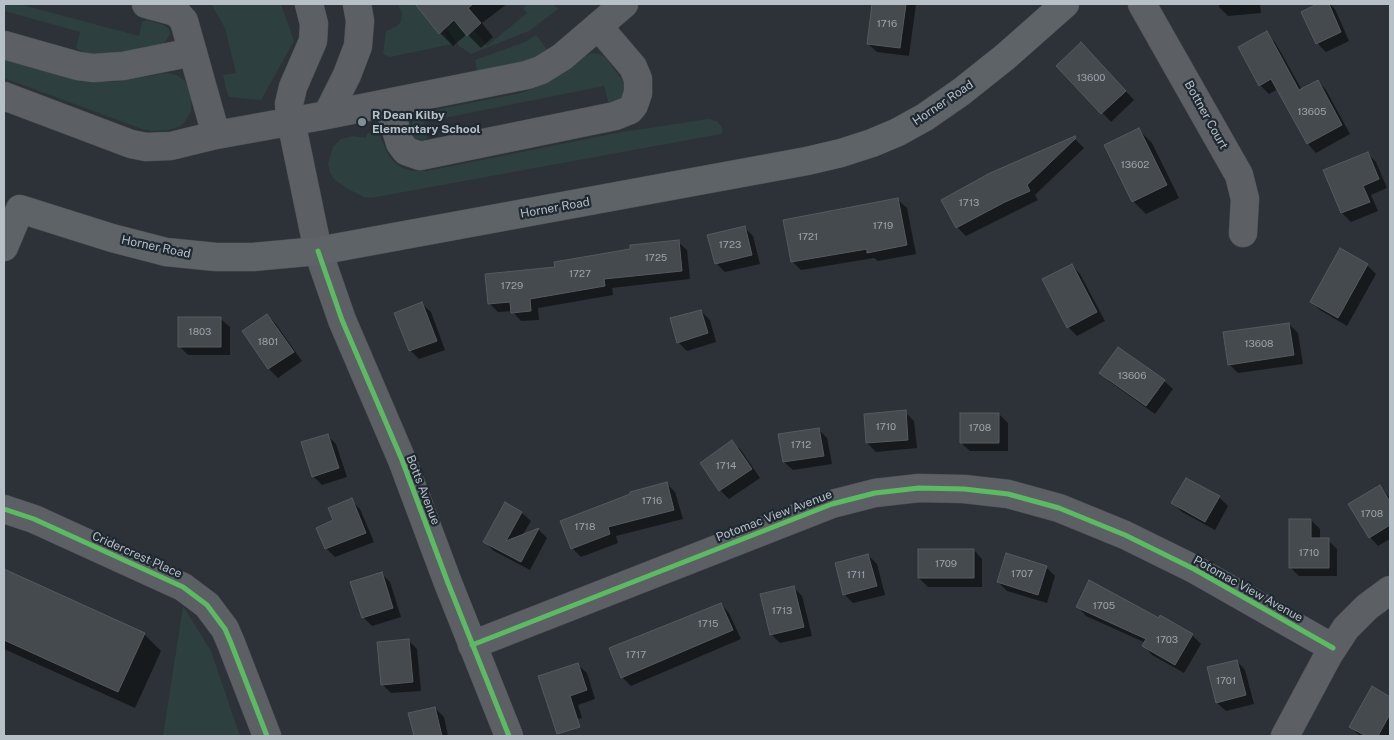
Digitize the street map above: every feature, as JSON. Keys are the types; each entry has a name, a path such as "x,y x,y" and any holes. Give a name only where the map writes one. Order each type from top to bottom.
{"main road":[{"name":"Horner Road","path":"12,206 112,238 158,250 216,257 254,257 318,252 807,161 872,143 918,121 961,92 1006,57 1065,4"},
{"path":"4,247 12,206"}],"street":[{"path":"146,4 172,11 181,18 187,28 216,135"},
{"name":"Botts Avenue","path":"309,4 314,24 314,34 311,48 293,87 290,104 291,122 318,252 342,320 402,460 472,645 509,736"},
{"path":"327,115 356,53 360,21 357,4"},
{"path":"4,96 138,146 158,148 216,135 527,76 562,57 624,4"},
{"name":"Bottner Court","path":"1142,4 1239,175 1245,199 1243,233"},
{"path":"388,103 400,143 406,151 420,156 615,116 630,110 634,105 638,93 638,79 633,67 598,26"},
{"path":"4,45 78,66 94,68 123,66 193,52"},
{"name":"Potomac View Avenue","path":"472,645 832,504 875,493 919,488 964,489 1008,494 1059,508 1124,535 1194,569 1333,648"},
{"name":"Cridercrest Place","path":"4,509 34,519 183,587 207,605 225,629 232,643 267,736"},
{"path":"1285,736 1346,628 1367,607 1390,590"}],"shaded area":[{"path":"4,4 19,4 139,36 142,22 147,20 164,25 169,29 170,34 162,44 119,53 83,53 76,48 80,32 4,11"},
{"path":"211,4 281,4 294,41 261,100 229,97 223,75 236,73 225,28"},
{"path":"398,4 415,4 439,34 442,31 452,44 390,57 383,54 386,31 397,26 401,21 402,14"},
{"path":"528,4 553,4 558,9 529,31 471,54 459,46 446,28 462,16 487,46 527,13 523,8"},
{"path":"536,35 547,49 546,51 524,62 477,72 475,60 525,42"},
{"path":"594,53 605,57 623,81 623,96 619,100 610,104 604,86 424,122 427,138 424,142 416,142 411,135 414,119 425,112 521,93 555,78 589,54"},
{"path":"4,60 86,82 114,82 167,73 177,75 189,87 192,95 191,111 184,123 179,127 151,131 142,129 4,78"},
{"path":"708,119 717,121 722,127 723,131 721,134 371,198 364,197 350,190 335,180 330,173 328,163 333,147 341,139 353,136 366,138 367,134 375,129 387,153 394,162 402,168 413,171 427,171 622,132"},
{"path":"183,606 211,651 240,736 163,736"}],"building":[{"path":"415,4 473,4 468,8 481,23 467,36 454,20 439,34"},
{"path":"872,4 906,4 900,48 867,44"},
{"path":"1317,4 1329,4 1341,32 1316,44 1301,12"},
{"path":"1267,31 1299,90 1318,80 1342,125 1307,144 1271,79 1259,86 1238,47"},
{"path":"1081,42 1126,91 1101,114 1056,66"},
{"path":"1139,128 1167,185 1132,202 1104,145"},
{"path":"1075,136 1076,138 1027,185 1030,191 956,228 941,200 990,173"},
{"path":"1368,152 1379,179 1363,186 1370,202 1341,213 1323,170"},
{"path":"898,198 907,245 867,253 867,249 791,262 783,220"},
{"path":"745,226 752,255 715,264 707,235"},
{"path":"679,240 682,271 604,279 605,286 530,299 531,311 511,313 510,302 488,304 485,274 555,267 554,262 630,249 630,245"},
{"path":"1340,248 1368,264 1338,318 1310,302"},
{"path":"1072,264 1097,312 1067,328 1042,279"},
{"path":"422,302 437,341 409,351 394,313"},
{"path":"701,310 708,333 677,343 670,318"},
{"path":"267,314 294,352 268,369 242,331"},
{"path":"178,317 221,317 221,347 178,347"},
{"path":"1289,323 1294,355 1228,365 1223,332"},
{"path":"1118,347 1165,380 1146,406 1099,373"},
{"path":"906,410 908,440 866,443 864,414"},
{"path":"960,413 999,413 999,443 960,443"},
{"path":"819,428 824,456 783,462 778,434"},
{"path":"328,434 339,468 312,477 301,442"},
{"path":"732,440 752,469 719,491 700,463"},
{"path":"1186,478 1220,496 1205,522 1171,503"},
{"path":"667,482 674,510 608,527 610,534 571,549 560,521 630,494 630,492"},
{"path":"1380,485 1390,502 1390,525 1369,538 1348,504"},
{"path":"352,498 366,533 325,549 316,528 333,520 328,508"},
{"path":"505,502 522,512 506,541 539,528 521,562 483,542"},
{"path":"1289,519 1311,519 1311,538 1329,538 1329,568 1289,568"},
{"path":"918,549 974,549 974,578 918,578"},
{"path":"1006,553 1047,566 1038,595 997,582"},
{"path":"868,554 877,586 843,595 835,563"},
{"path":"4,569 145,633 118,692 4,640"},
{"path":"382,572 393,608 362,618 350,582"},
{"path":"1089,580 1159,618 1160,615 1193,634 1175,665 1142,646 1146,639 1076,607"},
{"path":"794,586 804,627 770,635 760,594"},
{"path":"721,603 733,630 621,678 609,648"},
{"path":"409,639 413,682 381,685 377,642"},
{"path":"1237,660 1246,695 1216,703 1207,667"},
{"path":"578,663 587,690 570,696 580,727 557,734 538,676"},
{"path":"1372,686 1390,697 1390,714 1378,736 1366,736 1349,727"},
{"path":"435,707 442,736 414,736 408,713"}],"cycle path":[{"path":"318,251 342,320 402,460 448,583 509,736"},
{"path":"472,645 832,504 875,493 919,488 964,489 1008,494 1059,508 1125,535 1194,569 1333,648"},
{"path":"4,509 34,519 183,587 207,605 225,629 267,736"}],"place":[{"name":"R Dean Kilby Elementary School","path":"362,122"}]}
